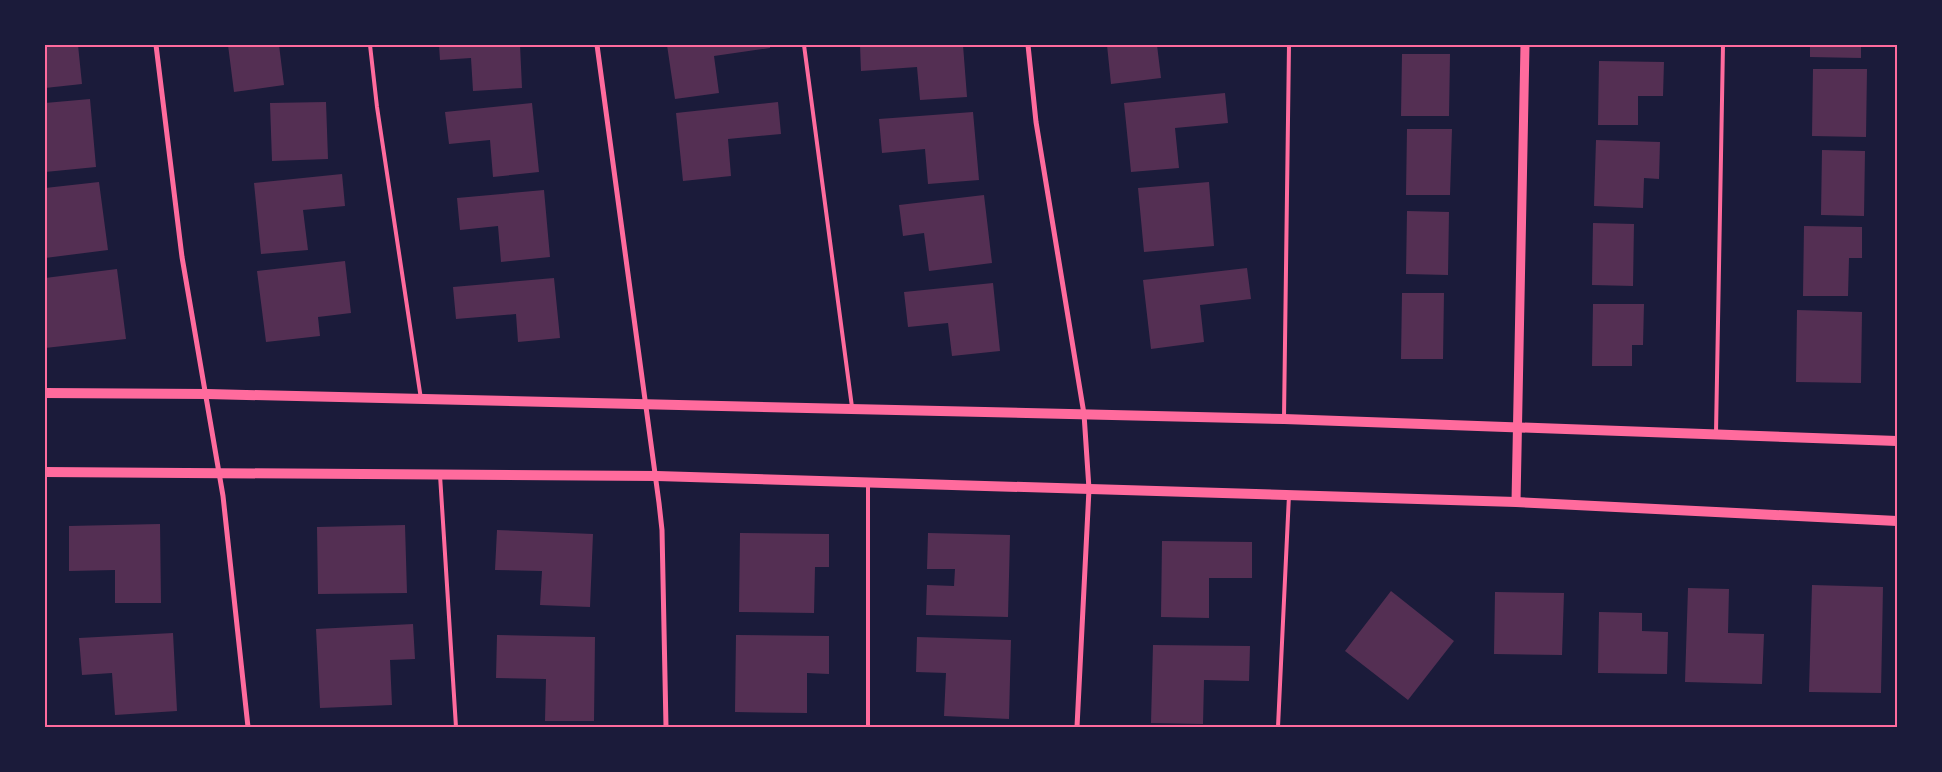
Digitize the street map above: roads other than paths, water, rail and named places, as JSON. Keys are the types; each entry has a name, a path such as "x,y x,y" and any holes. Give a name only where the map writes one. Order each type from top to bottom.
{"main road":[{"path":"45,393 421,398 1284,419 1897,441"},
{"path":"45,472 656,476 1516,502 1897,521"}],"street":[{"path":"156,45 182,257 220,474 248,727"},
{"path":"597,45 662,530 666,727"},
{"path":"1028,45 1036,122 1084,414 1088,489 1077,727"},
{"path":"1516,502 1524,45"}],"lane":[{"path":"370,45 377,107 421,398"},
{"path":"804,45 852,408"},
{"path":"1284,419 1289,45"},
{"path":"1716,435 1723,45"},
{"path":"440,475 456,727"},
{"path":"868,482 868,727"},
{"path":"1278,727 1289,496"}]}
